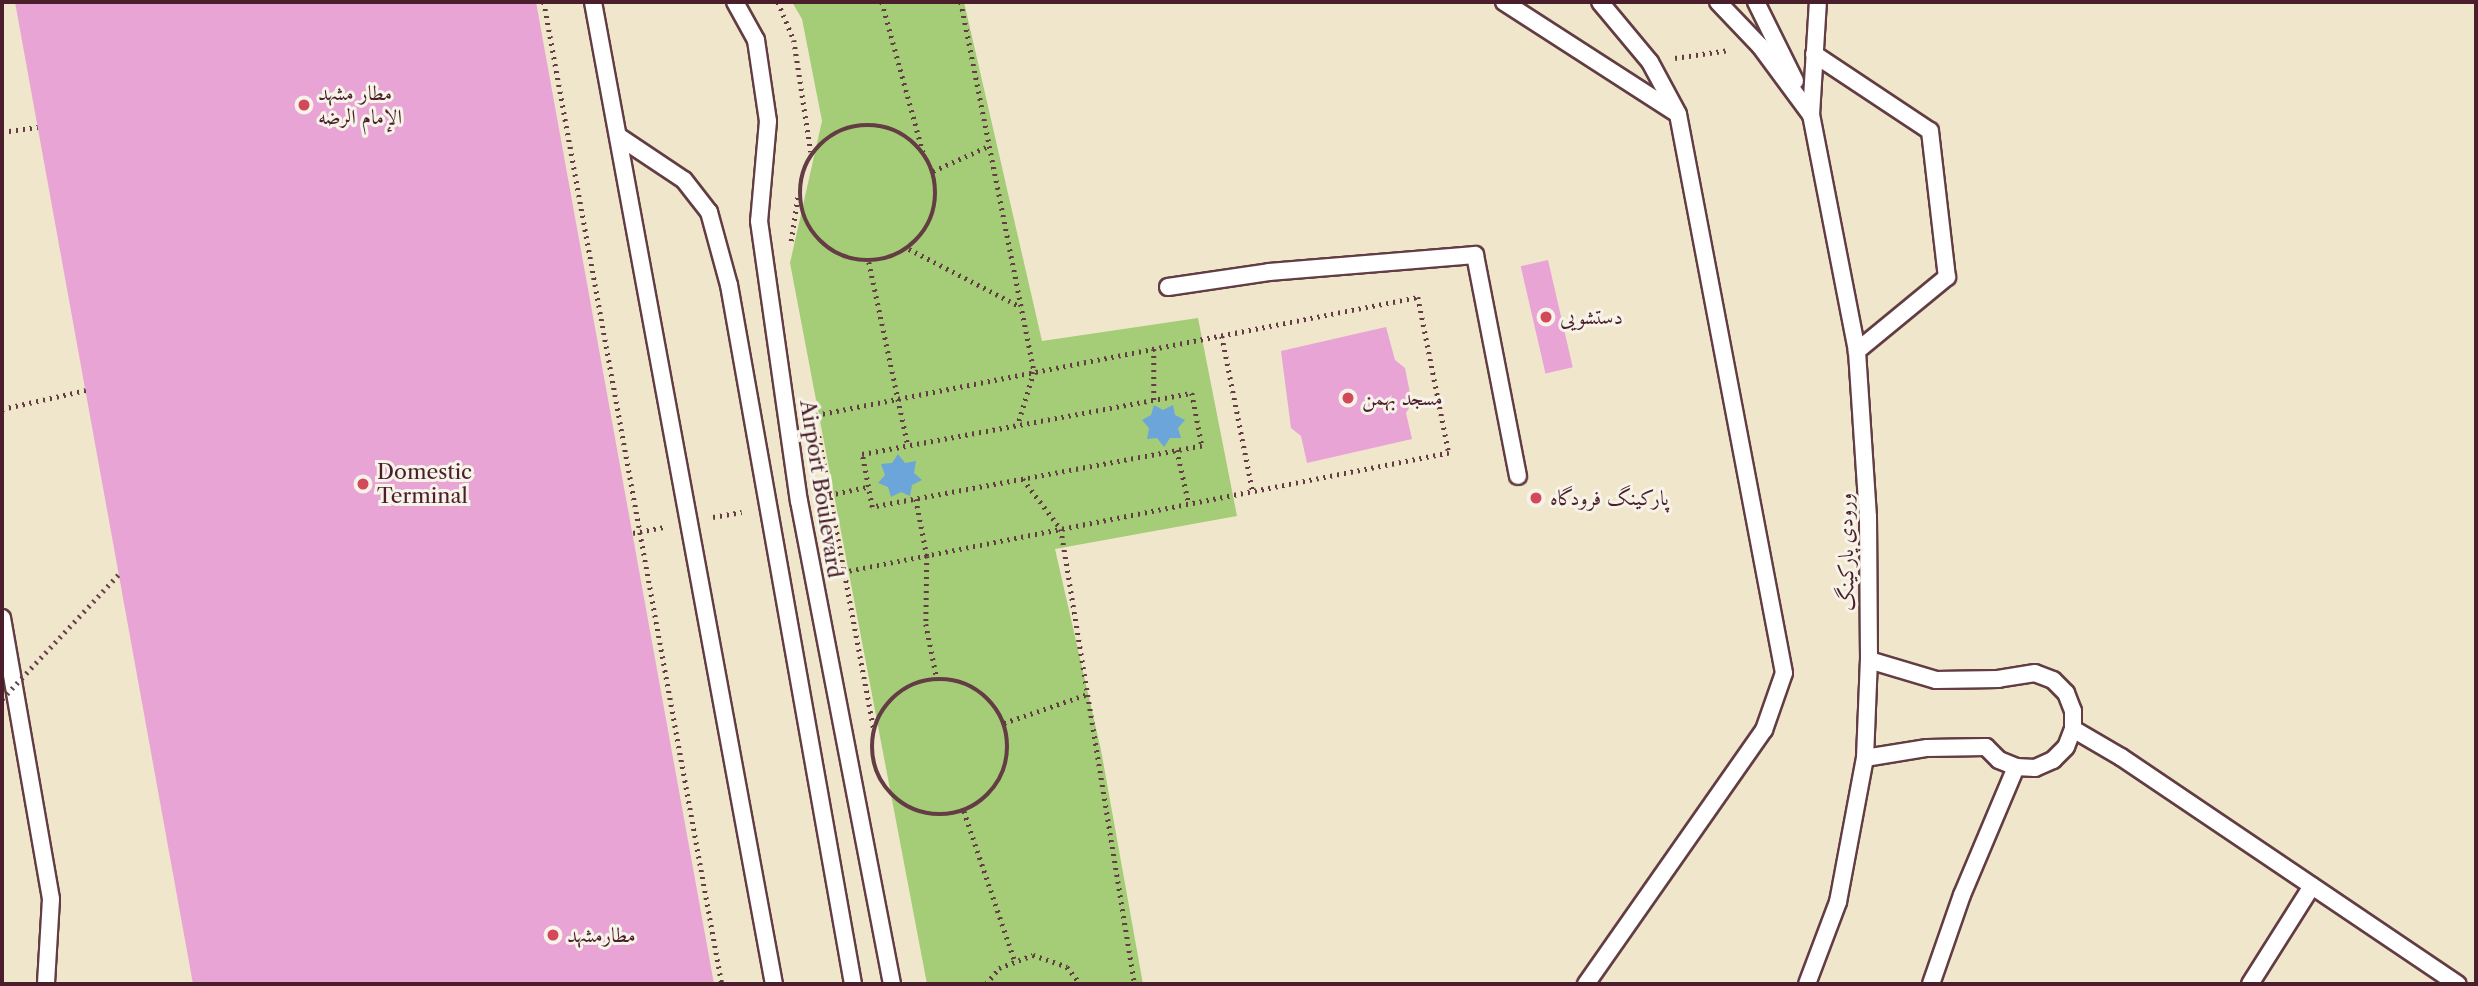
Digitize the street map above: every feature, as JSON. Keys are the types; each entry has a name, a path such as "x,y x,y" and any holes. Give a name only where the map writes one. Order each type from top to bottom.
{"lane":[{"path":"593,2 774,984"},
{"name":"Airport Boulevard","path":"735,2 755,40 768,121 759,221 799,500 892,984"},
{"path":"1504,2 1678,114"},
{"path":"1586,984 1764,730 1784,673 1678,114 1650,62 1600,2"},
{"path":"1718,2 1760,46 1811,115"},
{"path":"1756,2 1811,115"},
{"path":"1811,115 1818,2"},
{"path":"1814,54 1930,131 1947,277 1857,351"},
{"name":"ورودی پارکینگ","path":"1807,984 1838,902 1865,758 1869,660 1868,517 1857,351 1811,115"},
{"path":"618,136 684,180 709,212 726,273 853,984"},
{"path":"1168,287 1269,272 1475,255 1518,476"},
{"path":"2,618 51,899 46,984"},
{"path":"1865,758 1927,748 1986,747 1999,760 2016,767 2035,768 2053,760 2066,747 2073,730 2073,711 2066,693 2053,680 2035,673 1999,679 1936,680 1869,660"},
{"path":"2073,730 2458,984"},
{"path":"1931,984 1962,895 2016,767"},
{"path":"2250,984 2312,886"}],"path":[{"path":"544,2 722,984"},
{"path":"778,2 794,40 811,153 798,194 789,249"},
{"path":"798,194 812,234 837,254 869,262 890,259 909,248 933,214 933,172 923,152 882,2"},
{"path":"961,2 1034,372 1018,425"},
{"path":"1650,62 1760,46"},
{"path":"811,153 826,138 867,124 898,132 923,152"},
{"path":"2,132 38,127"},
{"path":"933,172 989,146"},
{"path":"909,248 1021,307"},
{"path":"869,262 896,399 908,445"},
{"path":"816,415 1418,297 1449,453 845,572"},
{"path":"1222,335 1253,492"},
{"path":"1154,349 1154,400"},
{"path":"2,409 86,390"},
{"path":"1192,393 1202,446 872,507 862,454 1018,425 1192,393"},
{"path":"813,402 874,729 876,771 894,797 922,813 943,816 964,811 997,785 1006,765 1004,723 978,690 937,679 897,694 874,729"},
{"path":"1177,450 1189,505"},
{"path":"1023,479 1061,529 1085,695 1135,984"},
{"path":"916,499 927,556 926,624 937,679"},
{"path":"2,699 119,574"},
{"path":"1004,723 1085,695"},
{"path":"964,811 1014,958"},
{"path":"986,984 999,968 1014,958 1051,958 1068,967 1081,984"}],"green space":[{"path":"792,2 964,2 1042,341 1198,318 1237,516 1055,549 1101,750 1143,984 927,984 790,263 822,121 802,19"}],"water":[{"path":"1154,405 1163,410 1173,405 1175,415 1185,420 1178,428 1181,438 1170,438 1164,447 1157,438 1147,439 1149,428 1142,420 1151,415"},
{"path":"898,454 905,463 916,461 914,473 922,480 912,485 910,496 901,492 891,497 888,487 878,483 885,475 881,464 892,463"}],"building":[{"name":"Domestic Terminal","path":"15,2 536,2 714,984 193,984"},
{"name":"دستشویی","path":"1548,260 1573,367 1545,373 1521,266"},
{"name":"مسجد بهمن","path":"1386,327 1395,360 1405,368 1412,403 1406,413 1412,439 1307,463 1301,436 1291,428 1281,351"}],"place":[{"name":"مطار مشهد الإمام الرضه","path":"304,105"},
{"name":"دستشویی","path":"1546,317"},
{"name":"مسجد بهمن","path":"1348,398"},
{"name":"Domestic Terminal","path":"363,484"},
{"name":"پارکینگ فرودگاه","path":"1536,498"},
{"name":"مطارمشهد","path":"553,935"}]}
